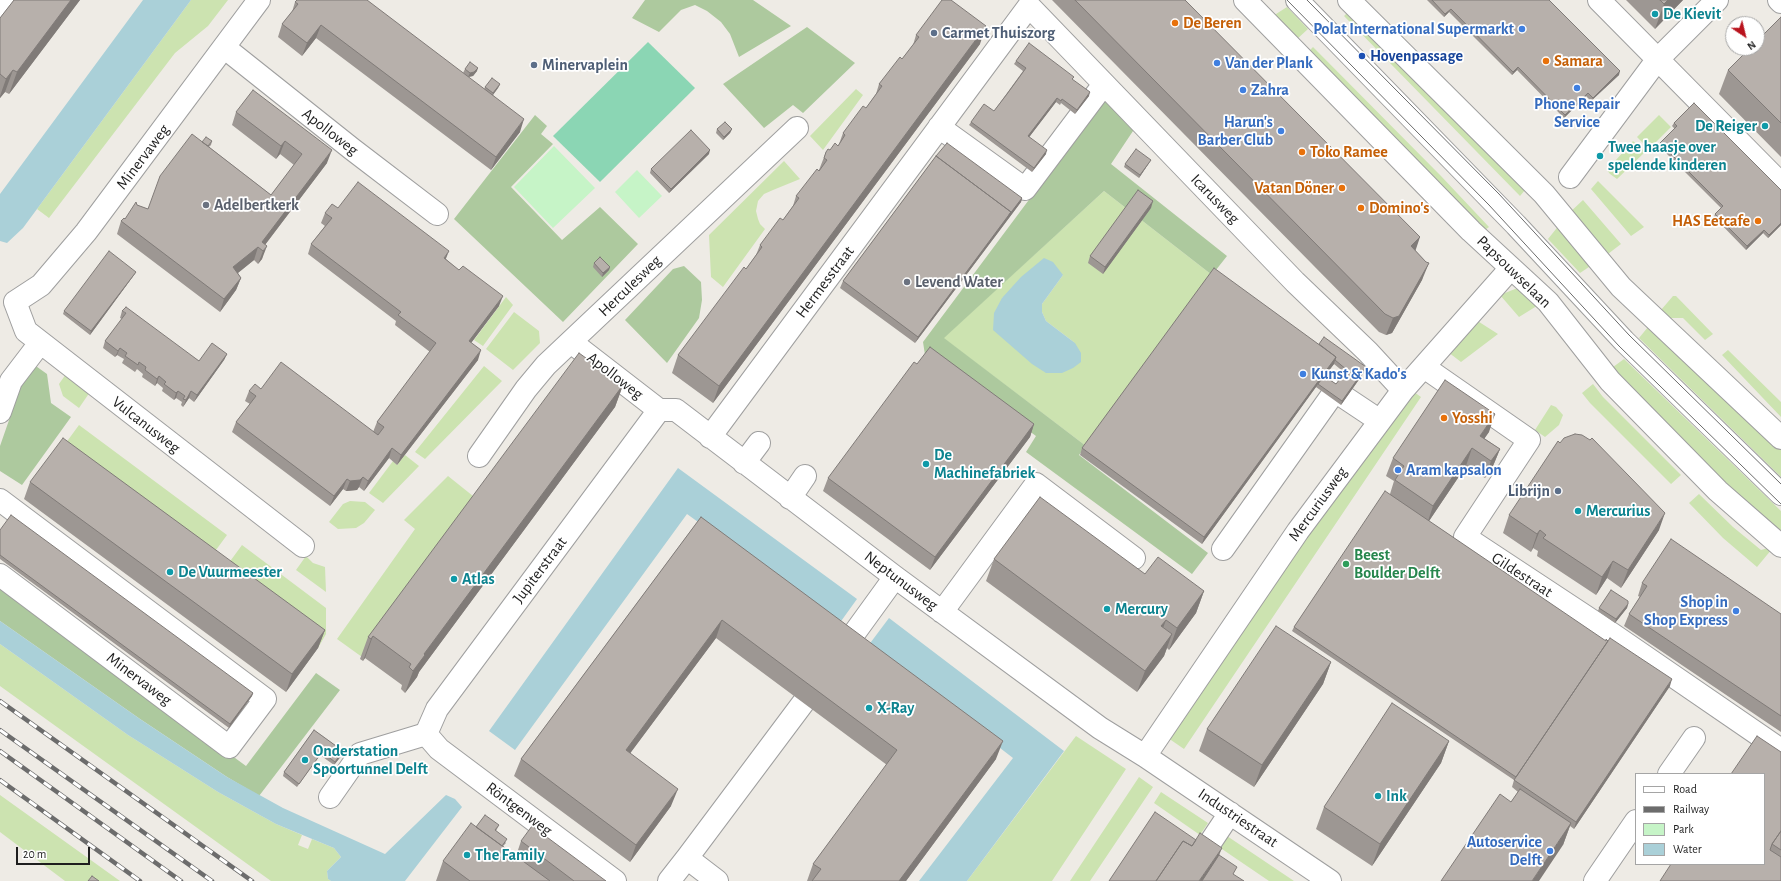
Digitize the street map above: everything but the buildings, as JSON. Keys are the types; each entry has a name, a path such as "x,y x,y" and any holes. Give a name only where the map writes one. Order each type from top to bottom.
{"street":[{"path":"0,8 6,0"},
{"name":"Minervaweg","path":"8,302 41,285 86,232 225,48 259,0"},
{"name":"Papsouwselaan","path":"1245,0 1471,231 1548,302 1610,381 1718,491 1781,546"},
{"name":"Papsouwselaan","path":"1297,0 1516,225 1624,341 1781,494"},
{"path":"1350,0 1544,194 1621,287 1781,438"},
{"path":"1599,0 1781,184"},
{"path":"1570,176 1657,60 1717,0"},
{"name":"Icarusweg","path":"1029,6 1290,276 1368,352 1403,390"},
{"name":"Hermesstraat","path":"710,437 1029,6"},
{"name":"Apolloweg","path":"225,48 352,149 437,214"},
{"path":"940,128 1025,189 1104,84"},
{"name":"Herculesweg","path":"479,456 531,383 546,365 797,128"},
{"name":"Mercuriusweg","path":"1145,756 1298,531 1380,420 1403,390 1511,268"},
{"name":"Vulcanusweg","path":"8,302 26,331 303,546"},
{"path":"0,412 11,381 40,342"},
{"name":"Apolloweg","path":"571,342 659,410"},
{"name":"Gildestraat","path":"1424,367 1529,440 1465,537 1612,634 1781,750"},
{"path":"1223,549 1335,391 1380,420"},
{"name":"Neptunusweg","path":"659,410 676,410 942,612 1100,728 1145,756"},
{"name":"Jupiterstraat","path":"426,734 437,709 659,410"},
{"path":"744,463 759,443"},
{"path":"790,498 805,476"},
{"path":"942,612 1036,484 1134,558"},
{"name":"Minervaweg","path":"0,500 265,699 229,747 0,576"},
{"path":"846,646 895,577"},
{"path":"669,881 803,703"},
{"path":"330,797 360,754 426,734"},
{"name":"Röntgenweg","path":"426,734 439,749 615,881"},
{"path":"1670,773 1694,738"},
{"name":"Industriestraat","path":"1145,756 1330,881"},
{"path":"1202,855 1230,813"},
{"path":"1595,881 1635,823"},
{"path":"687,858 717,881"}],"green space":[{"path":"191,0 228,0 208,26 175,53 49,218 37,209"},
{"path":"645,0 753,0 791,26 739,57 730,34 721,22 707,11 695,5 681,10 659,32 632,18"},
{"path":"1287,7 1308,29 1296,40 1271,14 1276,14"},
{"path":"1349,11 1525,190 1520,196 1344,16"},
{"path":"807,27 855,63 803,113 793,105 764,128 723,84"},
{"path":"648,42 695,88 600,182 553,136"},
{"path":"1313,47 1441,176 1489,227 1485,230 1308,52"},
{"path":"856,89 863,95 823,150 810,136"},
{"path":"1107,95 1137,125 1111,164 1227,256 1212,275 1104,191 944,338 1086,446 1079,455 1208,553 1192,574 1026,452 1036,436 925,355 923,342"},
{"path":"535,115 547,126 541,134 553,144 511,187 562,240 600,207 638,244 563,322 454,219"},
{"path":"1659,115 1671,127 1649,149 1637,137"},
{"path":"1633,141 1645,152 1617,179 1607,170"},
{"path":"554,146 595,188 553,228 514,187"},
{"path":"784,161 800,179 764,194 758,201 756,211 758,219 760,224 765,229 723,287 711,277 709,235"},
{"path":"637,170 662,196 639,218 615,192"},
{"path":"1598,181 1644,227 1631,236 1591,189"},
{"path":"1104,191 1212,275 1086,446 943,338","holes":["1063,275 1042,304 1042,312 1046,321 1075,343 1002,298"]},
{"path":"1583,200 1621,244 1604,257 1567,215"},
{"path":"1560,224 1592,265 1580,273 1548,239"},
{"path":"684,266 701,282 702,300 699,318 667,363 625,320 673,269"},
{"path":"1515,289 1523,289 1540,304 1519,317 1500,295"},
{"path":"1673,296 1676,296 1713,334 1705,340 1683,318 1669,318 1661,310"},
{"path":"506,297 513,305 483,346 474,340"},
{"path":"514,312 539,331 540,343 513,370 486,349"},
{"path":"1476,320 1498,334 1461,362 1448,352"},
{"path":"1653,321 1781,447 1781,477 1639,338"},
{"path":"1728,350 1781,402 1781,417 1722,355"},
{"path":"1624,359 1781,511 1781,541 1609,370"},
{"path":"33,364 47,374 51,403 71,417 22,485 0,471 0,446 23,380"},
{"path":"484,366 502,381 425,459 415,452"},
{"path":"66,374 90,392 79,408 63,396 59,384"},
{"path":"1593,384 1603,397 1681,475 1671,484 1590,403 1582,393"},
{"path":"1414,392 1421,397 1184,749 1168,738 1297,549"},
{"path":"1551,405 1556,407 1563,415 1559,425 1545,437 1535,430"},
{"path":"79,425 227,535 205,565 57,455"},
{"path":"405,455 419,466 383,503 369,493 393,461 397,465"},
{"path":"448,476 478,500 362,657 337,639 415,529 404,520"},
{"path":"1699,494 1733,527 1761,550 1768,548 1772,549 1757,567 1723,538 1689,503"},
{"path":"350,501 365,502 375,510 364,523 356,528 338,529 329,522 343,504"},
{"path":"242,545 326,608 326,634 318,648 220,575"},
{"path":"306,556 313,563 325,567 326,592 296,570"},
{"path":"0,586 246,766 316,673 340,690 259,796 227,777 140,719 0,621"},
{"path":"0,644 128,735 218,792 276,824 302,835 298,845 308,849 312,839 334,848 341,857 327,871 328,879 331,881 271,881 0,686"},
{"path":"1076,736 1126,769 1052,881 967,881"},
{"path":"1139,777 1153,787 1090,881 1070,881"},
{"path":"1161,792 1208,823 1200,835 1154,803"},
{"path":"0,795 120,881 65,881 0,832"},
{"path":"1227,836 1294,881 1269,881 1219,847"}],"water":[{"path":"143,0 191,0 23,228 7,243 0,241 0,194"},
{"path":"1044,258 1053,262 1063,275 1042,304 1042,312 1046,321 1075,343 1081,353 1081,362 1062,373 1046,373 1032,364 993,330 994,313 1002,298 1021,277"},
{"path":"678,468 857,599 839,624 687,514 515,750 489,731"},
{"path":"889,618 1064,751 967,881 919,881 1013,758 868,646"},
{"path":"0,621 140,719 227,777 283,808 385,854 446,795 455,799 462,807 405,881 331,881 328,879 327,871 341,857 334,848 276,824 218,792 128,735 0,644"}],"tram line":[{"path":"1287,0 1489,205 1619,346 1781,504"},
{"path":"1307,0 1499,194 1629,335 1781,484"}],"railway":[{"path":"0,701 252,881"},
{"path":"0,730 212,881"},
{"path":"0,751 181,881"},
{"path":"0,780 140,881"}],"place":[{"name":"De Kievit","path":"1655,14"},
{"name":"De Beren","path":"1175,23"},
{"name":"Polat International Supermarkt","path":"1522,29"},
{"name":"Carmet Thuiszorg","path":"934,33"},
{"name":"Hovenpassage","path":"1362,56"},
{"name":"Samara","path":"1546,61"},
{"name":"Van der Plank","path":"1217,63"},
{"name":"Minervaplein","path":"534,65"},
{"name":"Phone Repair Service","path":"1577,88"},
{"name":"Zahra","path":"1243,90"},
{"name":"De Reiger","path":"1765,126"},
{"name":"Harun's Barber Club","path":"1281,131"},
{"name":"Toko Ramee","path":"1302,152"},
{"name":"Twee haasje over spelende kinderen","path":"1600,156"},
{"name":"Vatan Döner","path":"1342,188"},
{"name":"Adelbertkerk","path":"206,205"},
{"name":"Domino's","path":"1361,208"},
{"name":"HAS Eetcafe","path":"1758,221"},
{"name":"Levend Water","path":"907,282"},
{"name":"Kunst & Kado's","path":"1303,374"},
{"name":"Yosshi","path":"1444,418"},
{"name":"De Machinefabriek","path":"926,464"},
{"name":"Aram kapsalon","path":"1398,470"},
{"name":"Librijn","path":"1558,491"},
{"name":"Mercurius","path":"1578,511"},
{"name":"Beest Boulder Delft","path":"1346,564"},
{"name":"De Vuurmeester","path":"170,572"},
{"name":"Atlas","path":"454,579"},
{"name":"Mercury","path":"1107,609"},
{"name":"Shop in Shop Express","path":"1736,611"},
{"name":"X-Ray","path":"869,708"},
{"name":"Onderstation Spoortunnel Delft","path":"305,760"},
{"name":"Ink","path":"1378,796"},
{"name":"Autoservice Delft","path":"1550,851"},
{"name":"The Family","path":"467,855"}]}
